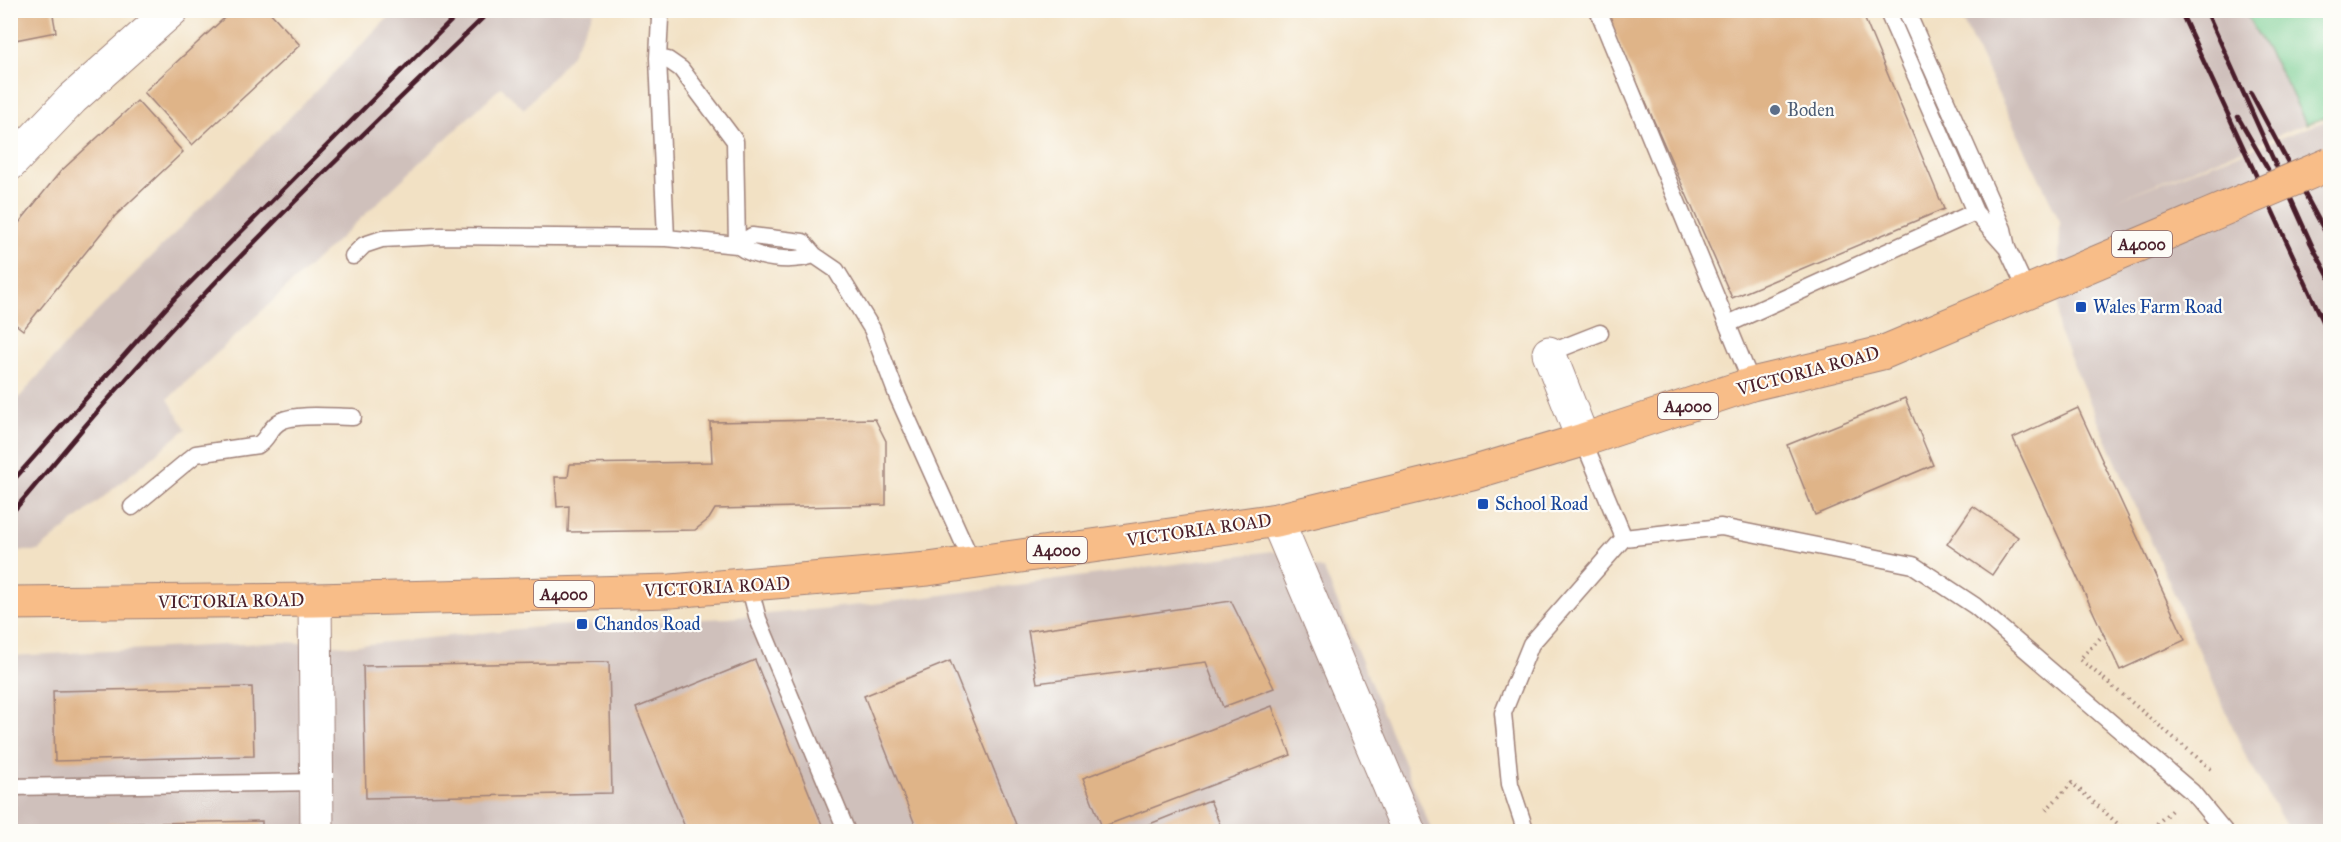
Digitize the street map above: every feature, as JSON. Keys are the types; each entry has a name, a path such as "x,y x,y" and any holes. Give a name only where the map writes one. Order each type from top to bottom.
{"main road":[{"name":"VICTORIA ROAD","path":"10,603 315,600 671,591 916,571 1277,520 1472,473 1583,440 1752,384 1882,353 2331,164"}],"street":[{"path":"16,146 172,10"},
{"path":"1549,353 1583,440"},
{"path":"1277,520 1409,831"},
{"path":"315,600 317,831"}],"lane":[{"path":"657,10 660,18 658,57 666,238"},
{"path":"1598,10 1752,384"},
{"path":"1887,10 1975,212 2007,248"},
{"path":"1906,10 2003,228 2007,248 2027,291"},
{"path":"658,57 668,60 681,69 735,141 737,244"},
{"path":"1728,324 1975,212"},
{"path":"353,256 364,245 382,238 441,236 666,238 737,244 750,255 801,260 814,255 836,270 872,329 897,395 972,562"},
{"path":"1549,353 1600,333"},
{"path":"132,507 196,454 258,445 264,441 272,427 288,418 353,417"},
{"path":"1583,440 1624,538"},
{"path":"1526,831 1510,784 1503,713 1531,644 1624,538 1721,527 1913,565 1975,606 2192,792 2225,831"},
{"path":"749,585 758,620 847,831"},
{"path":"10,787 317,782"}],"path":[{"path":"2046,810 2072,783 2127,831"}],"shaded area":[{"path":"395,11 594,11 571,56 524,109 501,87 168,399 186,429 38,551 11,551 11,407 71,338"},
{"path":"1958,11 2244,11 2285,80 2306,124 2113,201 2330,119 2330,831 2289,831 2246,757 2058,330 2060,221"},
{"path":"1272,551 1324,570 1432,831 11,832 11,656 284,642 349,646 549,626 728,618 882,603"}],"green space":[{"path":"2244,11 2330,11 2330,116 2306,124 2285,80"}],"building":[{"path":"10,10 52,10 56,32 10,41"},
{"path":"233,10 268,10 300,45 192,145 144,92"},
{"name":"Boden","path":"1605,10 1861,10 1944,209 1732,298"},
{"path":"137,101 183,152 115,216 23,330 10,320 10,234 60,172"},
{"path":"1905,398 1933,465 1815,515 1787,445"},
{"path":"2078,408 2185,640 2120,670 2013,438"},
{"path":"875,419 886,441 886,505 715,509 709,519 695,530 568,532 569,506 557,507 555,477 568,477 570,464 712,462 710,422"},
{"path":"1973,506 2018,537 1992,575 1947,544"},
{"path":"1231,601 1274,688 1223,707 1206,662 1037,683 1028,631"},
{"path":"755,660 825,832 687,832 636,708"},
{"path":"950,661 1019,832 918,832 864,696"},
{"path":"609,662 612,793 366,798 363,666"},
{"path":"252,687 254,756 55,761 53,691"},
{"path":"1272,706 1291,755 1102,827 1083,778"},
{"path":"1210,800 1223,832 1132,832 1132,831"},
{"path":"262,821 262,832 104,832 104,824"}],"railway":[{"path":"10,484 175,298 462,10"},
{"path":"10,515 106,402 209,289 491,10"},
{"path":"2180,10 2330,336"},
{"path":"2206,10 2314,250"},
{"path":"2251,93 2330,241"},
{"path":"2238,117 2268,169"},
{"path":"2310,242 2330,279"}],"place":[{"name":"Boden","path":"1775,110"},
{"name":"Wales Farm Road","path":"2081,307"},
{"name":"School Road","path":"1483,504"},
{"name":"Chandos Road","path":"582,624"}]}
